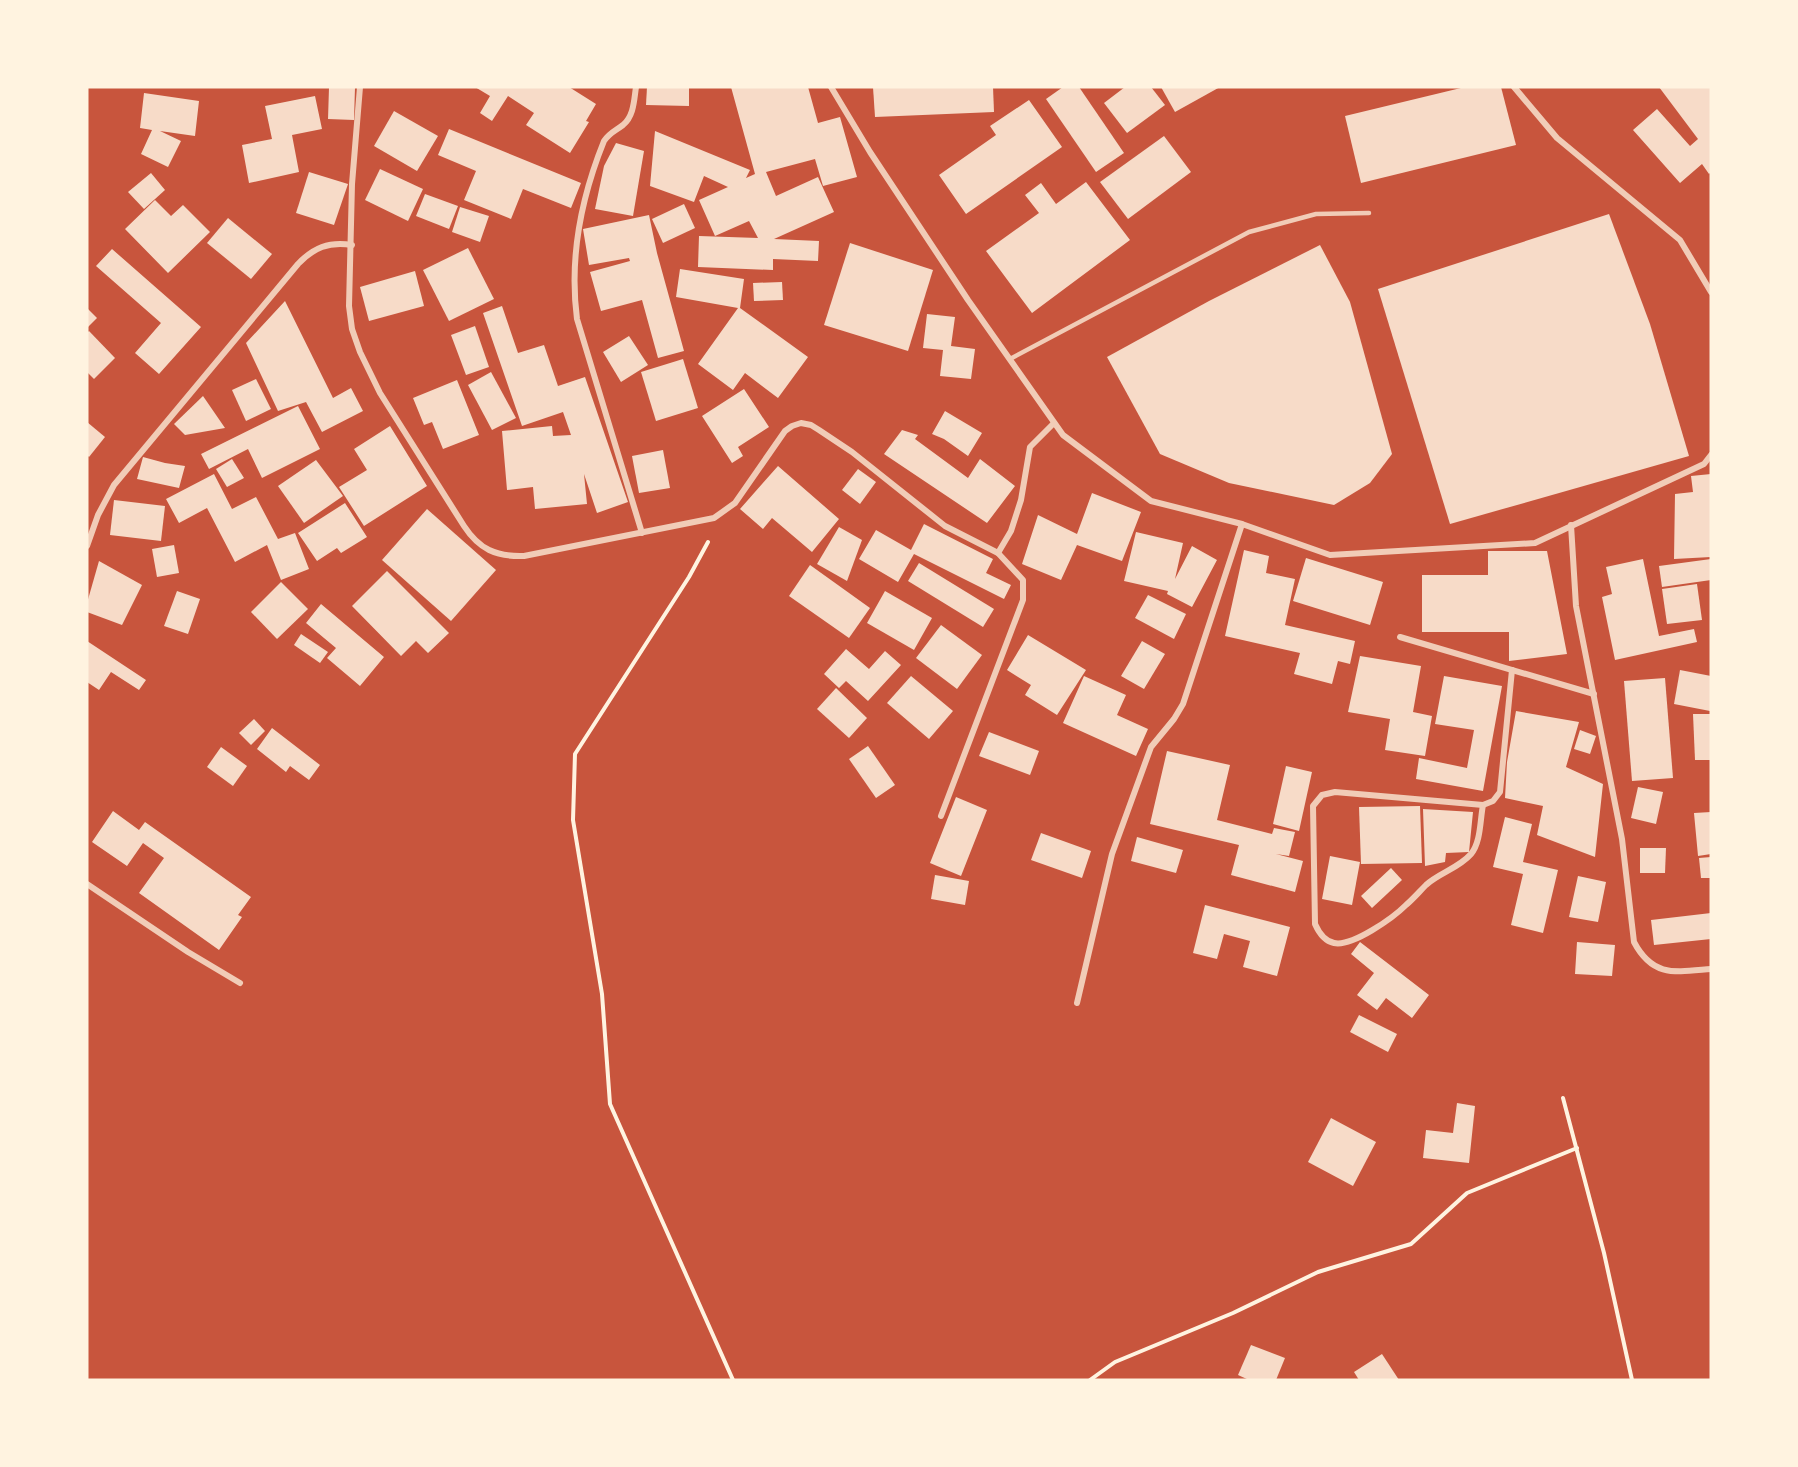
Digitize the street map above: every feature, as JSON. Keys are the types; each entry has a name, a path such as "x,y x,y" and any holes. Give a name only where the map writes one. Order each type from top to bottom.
{"street":[{"path":"360,87 352,184 349,306 352,328 360,352 380,393 472,538 482,548 495,554 524,556 714,518 725,512 744,492 785,431 801,423 811,425 852,452 945,526 998,553 1023,580 1023,600 941,816"},
{"path":"636,87 629,119 608,134 604,141 582,211 576,244 574,295 577,319 642,533"},
{"path":"831,87 870,152 1063,435 1151,501 1242,525 1330,555 1535,543 1704,464 1711,455"},
{"path":"1514,87 1557,138 1680,240 1711,292"},
{"path":"87,546 102,505 114,485 298,264 316,249 340,243 352,245"},
{"path":"998,553 1011,531 1020,500 1030,447 1054,423"},
{"path":"1077,1003 1112,854 1151,747 1183,704 1242,525"},
{"path":"1571,525 1576,606 1622,839 1634,942 1641,956 1653,966 1667,971 1711,969"},
{"path":"1400,637 1594,694"},
{"path":"1483,805 1477,844 1472,854 1427,884 1406,906 1377,927 1342,943 1333,943 1318,933 1315,924 1312,813 1316,800 1322,795 1335,792 1483,805 1493,801 1500,792 1512,670"},
{"path":"87,884 188,952 240,983"}],"lane":[{"path":"1010,359 1249,232 1316,214 1369,213"}],"path":[{"path":"725,512 690,577 575,754 573,820 602,994 610,1104 733,1380"},
{"path":"1563,1098 1604,1253 1632,1380"},
{"path":"1090,1380 1116,1362 1233,1313 1318,1272 1411,1244 1467,1193 1576,1148"}],"building":[{"path":"329,87 355,87 354,120 328,119"},
{"path":"475,87 569,87 596,104 586,121 589,122 570,153 526,125 534,113 508,96 492,121 480,113 490,96"},
{"path":"647,87 689,87 689,106 646,105"},
{"path":"731,87 808,87 818,123 840,117 857,177 823,186 815,159 766,172 776,196 818,177 834,212 774,239 819,241 818,261 773,259 773,270 698,267 699,236 758,238 749,221 715,236 699,200 728,187 704,176 694,202 650,186 655,131 750,170 746,178 755,174"},
{"path":"873,87 993,87 994,112 875,117"},
{"path":"1063,87 1079,87 1124,153 1096,172 1046,99"},
{"path":"1125,87 1151,87 1165,105 1127,133 1104,103"},
{"path":"1161,87 1220,87 1175,112"},
{"path":"1465,87 1501,87 1516,145 1361,183 1345,116"},
{"path":"1659,87 1711,87 1711,172 1709,174 1702,164 1680,183 1633,130 1657,109 1690,146 1698,139"},
{"path":"144,93 199,101 195,136 160,131 181,141 168,167 141,154 152,130 140,128"},
{"path":"315,96 322,129 292,135 299,172 249,183 242,145 272,139 265,106"},
{"path":"1029,100 1062,147 966,214 939,175 996,135 990,126"},
{"path":"394,111 438,136 417,171 374,146"},
{"path":"449,129 581,183 571,208 523,189 511,219 464,200 476,171 438,155"},
{"path":"1164,136 1191,172 1128,219 1100,182"},
{"path":"616,143 644,151 633,216 595,209 604,166"},
{"path":"380,169 423,189 408,221 365,200"},
{"path":"309,172 348,184 334,225 296,213"},
{"path":"151,173 165,190 144,209 128,192"},
{"path":"1086,182 1130,240 1032,313 986,251 1039,213 1025,195 1041,183 1056,204"},
{"path":"425,194 458,206 449,229 416,216"},
{"path":"155,200 171,216 183,205 210,232 168,273 125,229"},
{"path":"684,204 695,228 663,243 652,219"},
{"path":"460,207 489,216 480,242 452,232"},
{"path":"1609,214 1650,324 1689,456 1450,524 1378,289"},
{"path":"649,215 684,351 658,358 642,300 601,311 590,272 630,261 629,258 589,265 583,229"},
{"path":"228,218 272,254 251,279 207,243"},
{"path":"850,243 933,270 908,351 824,325"},
{"path":"1320,245 1350,302 1392,454 1370,483 1334,505 1229,483 1160,454 1107,357 1209,301"},
{"path":"468,248 494,299 449,321 423,270"},
{"path":"112,249 201,327 159,374 135,353 161,323 96,266"},
{"path":"680,269 744,279 740,308 808,357 778,398 745,373 733,390 698,364 738,308 676,297"},
{"path":"415,271 424,306 369,321 360,287"},
{"path":"782,282 783,300 754,301 753,283"},
{"path":"285,301 333,398 351,388 363,411 322,432 306,402 278,411 246,343"},
{"path":"502,306 518,353 544,345 558,386 585,377 628,502 597,513 584,474 587,504 535,509 533,487 507,490 502,431 552,426 553,436 571,435 563,412 522,426 483,313"},
{"path":"87,308 97,318 87,328"},
{"path":"927,314 955,317 951,346 975,349 971,379 940,376 943,350 923,348"},
{"path":"475,326 489,367 466,375 451,335"},
{"path":"89,331 115,358 94,379 87,372 87,333"},
{"path":"629,336 648,365 621,382 603,352"},
{"path":"683,359 698,408 656,421 641,372"},
{"path":"491,372 516,418 492,430 468,385"},
{"path":"256,379 271,409 246,421 232,390"},
{"path":"457,380 479,435 443,449 432,422 424,425 413,398"},
{"path":"744,389 769,427 738,447 743,456 732,463 702,416"},
{"path":"203,396 225,428 185,435 174,424"},
{"path":"298,406 320,449 262,478 248,449 209,469 201,454"},
{"path":"945,411 982,433 968,456 944,439 932,434"},
{"path":"87,422 105,437 89,457 87,455"},
{"path":"390,426 427,486 364,526 339,487 367,470 354,449"},
{"path":"902,430 918,435 915,439 968,478 980,459 1015,486 987,523 884,454"},
{"path":"663,450 670,488 639,493 632,456"},
{"path":"143,457 185,466 179,488 137,479"},
{"path":"232,459 244,478 227,487 216,469"},
{"path":"316,460 343,496 304,523 278,486"},
{"path":"778,466 839,519 812,552 772,518 763,529 740,509"},
{"path":"858,469 876,482 860,504 842,490"},
{"path":"214,474 232,509 256,497 278,539 295,533 309,569 281,580 267,545 235,562 207,508 179,523 166,499"},
{"path":"1711,474 1711,557 1674,559 1675,494 1693,492 1691,476"},
{"path":"1092,493 1141,512 1122,561 1077,545 1061,580 1022,564 1038,515 1077,534"},
{"path":"114,500 165,506 161,541 110,535"},
{"path":"345,503 367,537 341,553 337,548 317,561 298,533"},
{"path":"427,509 496,570 451,621 382,560"},
{"path":"924,524 993,559 986,573 1011,585 1004,599 914,554 898,582 859,559 876,530 911,550"},
{"path":"839,527 862,540 847,581 817,564"},
{"path":"1136,532 1183,543 1175,579 1192,546 1217,560 1192,607 1167,594 1168,591 1124,581"},
{"path":"174,545 179,573 157,577 152,549"},
{"path":"1244,550 1269,556 1266,573 1295,579 1285,625 1355,641 1350,664 1338,661 1332,684 1294,674 1300,653 1225,636"},
{"path":"1488,551 1547,551 1567,654 1509,661 1509,632 1422,632 1422,575 1488,575"},
{"path":"1306,558 1383,582 1370,625 1293,601"},
{"path":"1643,559 1659,636 1694,629 1697,642 1615,660 1602,597 1612,594 1606,567"},
{"path":"1711,559 1711,580 1662,587 1659,566"},
{"path":"99,561 142,585 122,625 87,612 87,603"},
{"path":"919,563 994,609 983,627 908,581"},
{"path":"810,565 870,608 849,638 789,596"},
{"path":"387,571 449,633 428,653 416,641 401,656 352,606"},
{"path":"281,582 308,609 277,639 251,612"},
{"path":"1697,584 1702,620 1667,624 1662,589"},
{"path":"177,591 200,599 188,634 164,626"},
{"path":"885,591 932,618 914,650 867,623"},
{"path":"1148,595 1186,614 1174,639 1135,618"},
{"path":"321,604 384,657 360,686 327,658 336,648 306,623"},
{"path":"941,625 982,655 957,689 916,658"},
{"path":"301,634 328,652 320,663 294,645"},
{"path":"1028,635 1086,670 1057,715 1025,695 1031,685 1007,670"},
{"path":"87,641 146,680 139,690 111,672 99,690 87,682"},
{"path":"1142,641 1165,654 1144,689 1121,676"},
{"path":"846,649 869,669 885,651 901,665 868,701 846,681 839,688 824,674"},
{"path":"1360,656 1421,666 1413,712 1432,716 1425,756 1385,750 1390,719 1348,712"},
{"path":"1680,670 1711,676 1710,711 1674,704"},
{"path":"911,676 953,711 929,739 887,703"},
{"path":"1084,676 1126,695 1117,715 1148,729 1136,756 1063,723"},
{"path":"1444,676 1502,686 1483,791 1416,779 1419,758 1467,768 1474,730 1435,724"},
{"path":"1665,678 1673,778 1632,781 1624,681"},
{"path":"836,688 867,718 849,738 817,709"},
{"path":"1516,711 1579,722 1566,767 1603,784 1595,857 1537,835 1543,806 1505,798 1507,762"},
{"path":"1693,714 1711,714 1711,760 1695,760"},
{"path":"254,719 265,731 251,745 239,733"},
{"path":"272,728 320,765 309,780 290,766 286,772 257,749"},
{"path":"1580,730 1596,736 1590,754 1574,749"},
{"path":"989,732 1039,751 1030,775 979,756"},
{"path":"868,746 895,785 876,798 849,759"},
{"path":"221,747 247,766 233,786 207,767"},
{"path":"1167,751 1230,765 1217,820 1272,834 1274,828 1295,832 1289,856 1276,854 1303,861 1295,892 1231,875 1239,845 1150,824"},
{"path":"1286,766 1312,772 1299,831 1273,824"},
{"path":"1638,787 1663,792 1656,824 1631,818"},
{"path":"956,797 987,810 961,876 930,863"},
{"path":"1420,806 1422,863 1361,864 1359,807"},
{"path":"1423,809 1473,812 1469,852 1446,853 1445,862 1425,866"},
{"path":"113,811 139,830 145,822 251,897 238,915 242,917 219,950 139,893 164,858 143,843 127,866 92,842"},
{"path":"1711,812 1711,854 1698,856 1694,813"},
{"path":"1505,817 1532,824 1523,862 1558,870 1543,933 1511,925 1523,874 1493,867"},
{"path":"1041,833 1091,851 1082,878 1031,860"},
{"path":"1137,837 1183,850 1176,873 1131,861"},
{"path":"1640,848 1666,848 1665,873 1640,873"},
{"path":"1330,856 1360,862 1352,905 1322,899"},
{"path":"1711,857 1711,878 1701,878 1699,858"},
{"path":"1391,868 1402,880 1372,908 1361,896"},
{"path":"935,875 969,881 965,905 931,899"},
{"path":"1578,876 1606,882 1598,922 1569,917"},
{"path":"1205,905 1290,927 1277,976 1243,967 1250,941 1224,934 1217,959 1193,953"},
{"path":"1711,913 1711,939 1654,945 1651,920"},
{"path":"1360,942 1429,995 1412,1018 1386,998 1377,1010 1357,995 1374,973 1351,954"},
{"path":"1577,942 1615,945 1612,976 1575,974"},
{"path":"1359,1015 1397,1034 1388,1052 1350,1032"},
{"path":"1457,1103 1475,1106 1469,1163 1423,1158 1426,1130 1453,1133"},
{"path":"1331,1118 1376,1142 1353,1186 1308,1162"},
{"path":"1251,1345 1285,1358 1276,1380 1249,1380 1238,1375"},
{"path":"1382,1354 1399,1380 1359,1380 1354,1372"}]}
